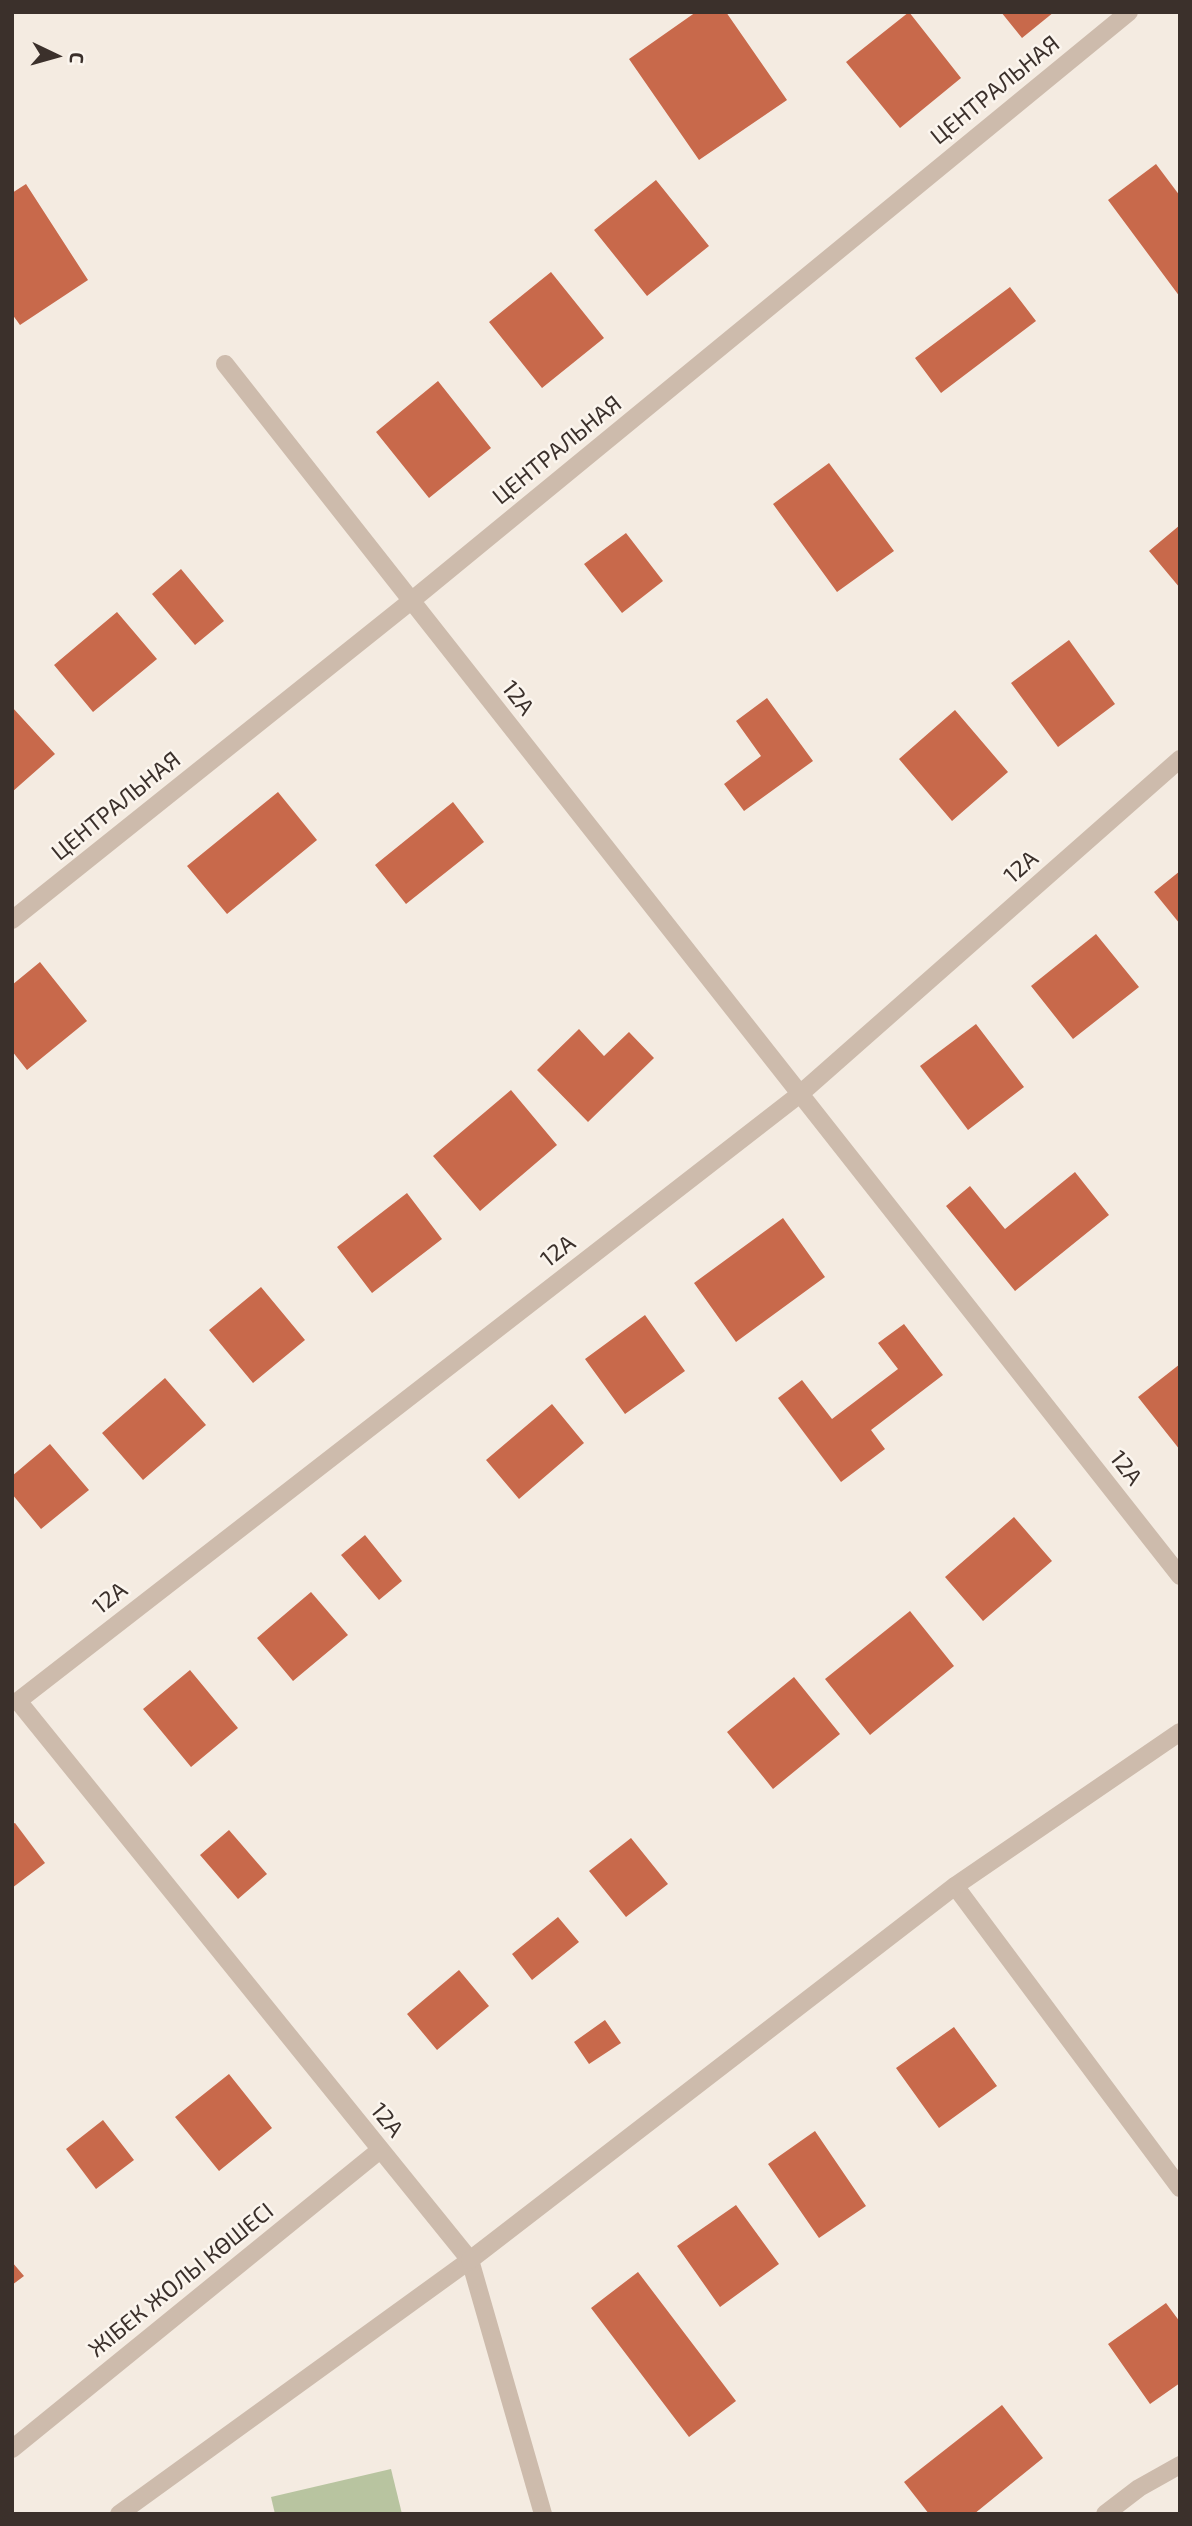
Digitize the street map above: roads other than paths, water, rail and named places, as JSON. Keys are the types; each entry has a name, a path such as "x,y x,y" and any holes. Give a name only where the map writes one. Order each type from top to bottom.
{"street":[{"name":"ЦЕНТРАЛЬНАЯ","path":"12,920 411,601 1129,12"},
{"name":"12А","path":"225,363 1180,1576"},
{"name":"12А","path":"470,2260 14,1700 800,1094 1180,759"},
{"path":"119,2514 470,2260 955,1886 1180,1732"},
{"path":"955,1886 1180,2188"},
{"name":"ЖІБЕК ЖОЛЫ КӨШЕСІ","path":"12,2449 380,2150"},
{"path":"470,2260 543,2514"},
{"path":"1105,2514 1139,2488 1180,2465"}]}
